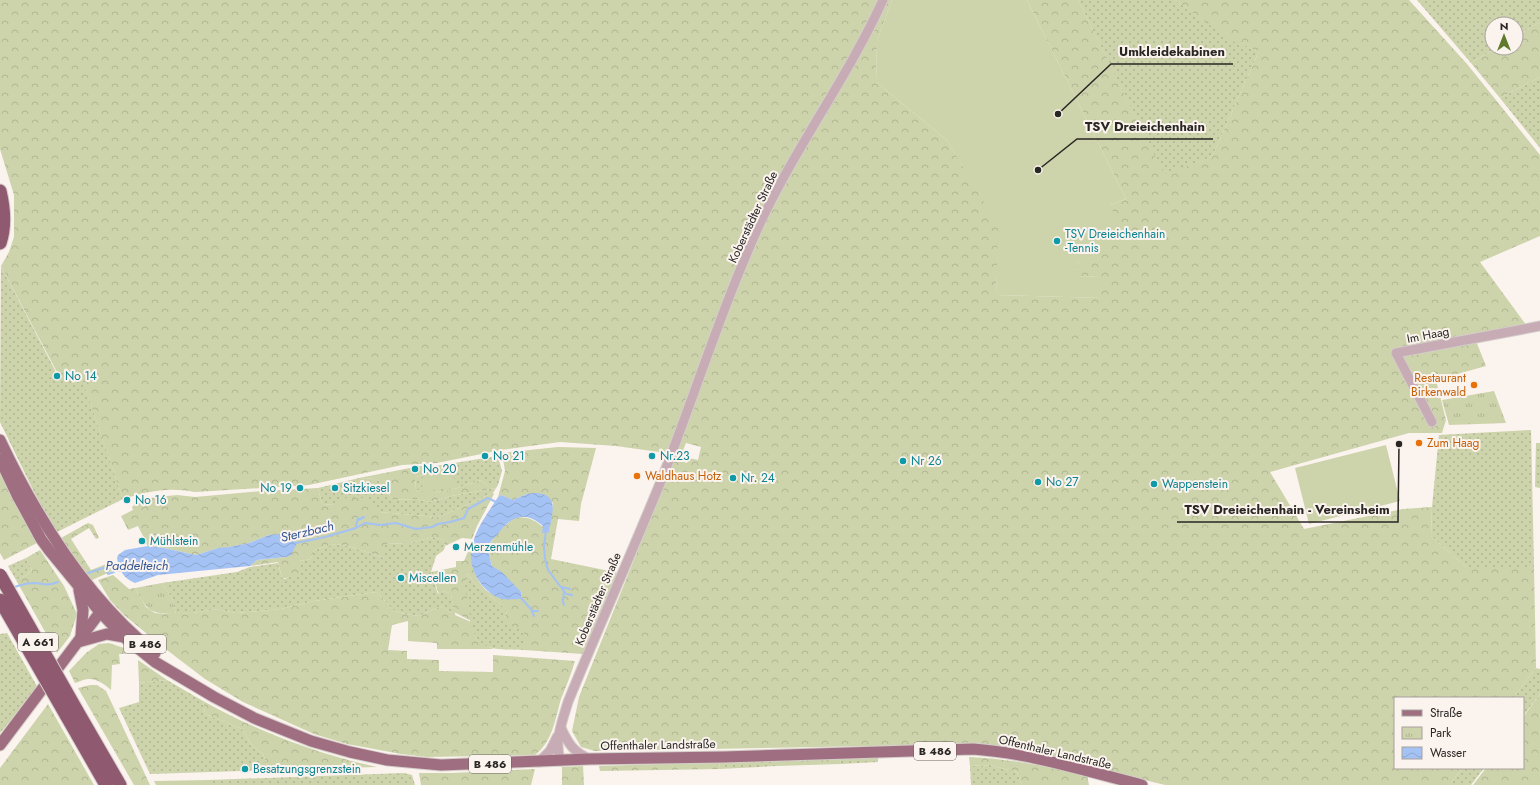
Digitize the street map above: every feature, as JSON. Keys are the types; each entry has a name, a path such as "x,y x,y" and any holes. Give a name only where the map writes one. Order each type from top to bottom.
{"highway":[{"path":"0,191 4,221 0,242"},
{"name":"A 661","path":"0,575 71,712 106,785"},
{"name":"A 661","path":"0,600 71,712 120,785"}],"main road":[{"name":"Offenthaler Landstraße","path":"0,440 45,535"},
{"name":"Offenthaler Landstraße","path":"0,459 17,494 79,588 187,680"},
{"name":"Offenthaler Landstraße","path":"54,549 124,637 155,662 254,718 311,741 350,752 387,760 428,765 590,759 724,757 973,749 1027,756 1142,785"},
{"path":"79,588 83,610 80,640"},
{"path":"0,745 103,609"},
{"path":"80,640 107,634 124,637"}],"street":[{"name":"Koberstädter Straße","path":"562,728 568,702 670,457 729,299 758,227 794,160 859,50 883,0"},
{"name":"Im Haag","path":"1432,422 1396,353 1540,326"},
{"path":"562,728 570,745 579,754 590,759"},
{"path":"561,761 566,747 562,728"},
{"path":"540,762 550,751 562,728"}],"green space":[{"path":"0,0 892,0 877,41 876,82 947,140 999,226 996,295 1101,298 1100,277 1076,276 1079,260 1110,205 1126,199 1027,0 1078,0 1164,174 1212,157 1259,51 1232,41 1175,0 1409,0 1467,64 1540,155 1540,236 1480,262 1527,326 1474,336 1486,366 1436,380 1446,420 1442,433 1409,433 1270,472 1304,529 1403,509 1432,507 1431,536 1466,567 1534,567 1536,668 1514,697 1394,697 1394,769 1461,769 1450,785 1165,785 1019,749 984,744 595,751 581,747 572,731 579,697 674,460 666,453 616,446 560,442 501,450 437,463 402,465 309,485 195,492 167,490 150,492 123,499 78,367 58,374 1,266 9,252 14,237 14,195 0,149","holes":["686,443 701,447 698,460 689,458 687,463 679,460"]},
{"path":"892,0 1027,0 1126,199 1110,205 1122,231 1094,261 1079,260 1077,276 1101,277 1101,298 996,295 998,226 947,140 876,82 877,41"},
{"path":"1078,0 1175,0 1232,40 1259,51 1212,157 1164,175"},
{"path":"1417,0 1540,0 1540,22 1524,31 1524,16 1484,16 1484,55 1471,63"},
{"path":"1540,22 1540,77 1500,98 1471,63 1484,55 1524,56 1524,31"},
{"path":"1540,77 1540,148 1500,98"},
{"path":"1,266 57,374 78,366 123,499 57,532 38,500 0,422"},
{"path":"1494,391 1506,423 1449,425 1442,400"},
{"path":"1531,430 1534,567 1466,567 1431,536 1432,507 1439,435"},
{"path":"1536,443 1540,443 1540,488 1535,487"},
{"path":"1386,445 1400,501 1309,524 1295,468"},
{"path":"558,447 596,448 581,504 579,521 558,519 551,559 619,573 583,654 524,650 524,630 504,624 504,618 507,612 504,607 478,587 467,573 465,587 471,621 454,612 451,595 444,591 439,594 431,572 456,567 456,561 464,561 470,547 471,560 478,580 482,586 494,595 511,599 521,599 501,572 492,566 489,548 498,533 515,517 534,520 549,532 553,503 527,494 513,500 501,495 498,497 505,471 502,453"},
{"path":"498,456 502,471 498,485 487,485 481,480 441,492 425,492 416,490 415,477 431,473 435,466"},
{"path":"420,466 435,466 431,473 415,477 416,490 425,492 441,492 481,480 487,485 498,485 496,488 451,496 430,502 416,499 393,500 377,479 359,478"},
{"path":"0,472 37,543 4,560 0,553"},
{"path":"454,474 456,487 423,492 421,478"},
{"path":"359,478 377,479 393,500 416,499 430,502 451,496 496,488 493,493 439,517 379,512 322,504 318,488"},
{"path":"318,488 322,504 335,505 341,498 366,498 379,512 439,517 493,493 494,494 477,526 472,539 462,538 445,546 443,540 433,537 410,543 385,544 385,558 348,546 336,544 314,550 311,559 300,561 302,573 285,578 282,578 278,562 250,566 257,560 286,557 297,543 294,538 269,535 249,543 218,548 196,555 148,546 138,526 128,530 121,516 133,510 132,507 138,501 149,498 177,495 195,497"},
{"path":"88,523 93,525 99,538 96,539 89,528 71,539 91,570 109,563 112,571 90,581 61,538"},
{"path":"433,537 443,540 445,546 444,550 436,556 431,572 438,594 444,591 451,595 455,615 441,606 419,616 400,613 393,610 377,592 314,601 281,609 236,613 216,609 176,614 172,598 162,583 237,572 250,567 278,563 282,578 285,579 296,574 300,561 311,559 314,550 336,544 348,546 385,558 385,544 410,543"},
{"path":"40,550 64,586 77,614 70,636 57,653 16,580 27,575 32,570 26,558"},
{"path":"26,558 32,570 27,575 16,580 8,566"},
{"path":"467,573 478,587 504,607 507,612 504,618 524,630 524,650 491,648 481,644 477,640 472,627 465,588"},
{"path":"113,575 129,589 135,588 146,607 155,613 164,614 193,613 216,609 236,613 281,609 314,601 377,592 393,610 400,613 419,616 441,606 455,615 471,622 477,640 494,649 437,649 437,643 408,641 408,621 392,625 388,650 407,651 407,659 439,660 439,671 493,672 493,655 575,661 561,699 550,736 535,755 427,757 401,754 347,744 314,734 243,702 205,679 124,615 110,600 98,580"},
{"path":"162,583 172,598 176,614 160,613 150,610 143,602 135,588"},
{"path":"7,633 38,688 0,733 0,634"},
{"path":"109,643 127,649 126,654 119,654 120,664 112,665 111,690 104,684 91,679 86,679 75,683 69,671 86,653 99,644"},
{"path":"138,660 167,680 139,683"},
{"path":"1536,668 1540,669 1540,694 1524,715 1524,697 1514,697"},
{"path":"167,680 203,701 205,714 242,729 253,747 263,754 269,770 150,774 119,708 139,702 139,683"},
{"path":"97,685 106,691 150,785 134,785 78,688"},
{"path":"1540,694 1540,785 1473,785 1485,769 1524,769 1524,716"},
{"path":"203,701 266,732 332,755 377,767 269,770 263,754 253,747 242,729 205,714"},
{"path":"48,704 94,785 0,785 0,768"},
{"path":"878,756 878,762 841,764 840,758"},
{"path":"969,757 1028,763 1087,775 1089,785 1022,785 1017,772 990,765 970,766"},
{"path":"840,758 841,764 776,766 776,760"},
{"path":"776,760 776,766 720,769 719,762"},
{"path":"719,762 720,769 600,771 599,766"},
{"path":"990,765 1017,772 1022,785 971,785 970,766"},
{"path":"583,766 584,785 562,785 562,767"},
{"path":"535,769 531,785 421,785 419,773 452,773"},
{"path":"1461,769 1483,769 1471,785 1450,785"},
{"path":"404,773 412,775 415,785 209,785 209,780"},
{"path":"209,780 209,785 156,785 154,781"}],"water":[{"path":"533,493 548,496 551,500 553,511 549,532 542,533 543,526 530,518 519,517 513,519 503,528 492,540 489,547 489,555 492,566 502,572 521,592 521,599 502,599 487,590 476,576 471,560 473,542 487,513 498,497 501,495 513,500"},
{"name":"Paddelteich","path":"281,534 290,536 297,543 291,555 286,557 257,560 250,566 158,575 135,583 127,579 122,573 117,558 118,555 125,550 148,546 196,555 218,548 249,543 269,535"}],"waterway":[{"name":"Sterzbach","path":"296,543 325,537 356,528 365,523 380,525 396,523 416,529 432,527 438,524 464,518 468,509 488,498 496,502"},
{"path":"358,520 364,517"},
{"path":"356,526 358,518"},
{"path":"546,530 544,547 548,570 566,594 572,595"},
{"name":"Sterzbach","path":"85,574 103,568 106,568 108,574 114,572"},
{"name":"Sterzbach","path":"117,571 122,570"},
{"name":"Sterzbach","path":"12,588 29,583 49,584 58,582"},
{"path":"561,587 570,589"},
{"path":"564,591 564,605"},
{"path":"520,597 531,609 534,616"},
{"path":"532,611 538,611"}],"place":[{"name":"Umkleidekabinen","path":"1058,114"},
{"name":"TSV Dreieichenhain","path":"1038,170"},
{"name":"TSV Dreieichenhain -Tennis","path":"1057,241"},
{"name":"No 14","path":"57,376"},
{"name":"Restaurant Birkenwald","path":"1474,385"},
{"name":"Zum Haag","path":"1419,443"},
{"name":"TSV Dreieichenhain - Vereinsheim","path":"1399,444"},
{"name":"No 21","path":"485,456"},
{"name":"Nr.23","path":"652,456"},
{"name":"Nr 26","path":"903,461"},
{"name":"No 20","path":"415,469"},
{"name":"Waldhaus Hotz","path":"637,476"},
{"name":"Nr. 24","path":"733,478"},
{"name":"No 27","path":"1038,482"},
{"name":"Wappenstein","path":"1154,484"},
{"name":"No 19","path":"300,488"},
{"name":"Sitzkiesel","path":"335,488"},
{"name":"No 16","path":"127,500"},
{"name":"Mühlstein","path":"142,541"},
{"name":"Merzenmühle","path":"456,547"},
{"name":"Miscellen","path":"401,578"},
{"name":"Besatzungsgrenzstein","path":"245,769"}]}
